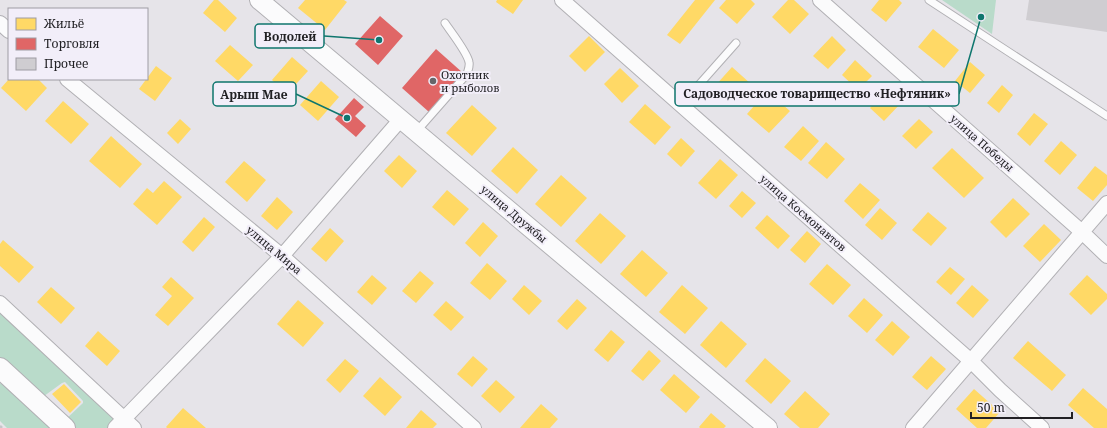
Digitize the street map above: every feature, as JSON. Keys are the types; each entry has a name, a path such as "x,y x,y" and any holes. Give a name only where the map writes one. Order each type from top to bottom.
{"main road":[{"path":"2,374 65,428"}],"street":[{"name":"улица Дружбы","path":"259,0 768,428"},
{"name":"улица Космонавтов","path":"562,0 971,361 1042,428"},
{"name":"улица Победы","path":"820,0 1082,232 1107,256"},
{"path":"0,23 8,30"},
{"name":"улица Мира","path":"69,80 282,256 474,428"},
{"path":"0,303 125,425 282,256 401,119"},
{"path":"913,428 1107,203"}],"lane":[{"path":"929,0 1107,116"},
{"path":"416,132 467,74 469,68 467,56 445,23"},
{"path":"681,105 736,43"}],"green space":[{"path":"942,0 996,0 992,34"},
{"path":"0,306 120,418 110,428 70,428 63,422 83,403 83,401 65,382 40,399 0,364"},
{"path":"5,378 60,428 7,428 0,421 0,384"}],"building: Жильё":[{"path":"214,0 218,0 237,18 225,32 203,13"},
{"path":"305,0 344,0 347,2 325,30 298,8"},
{"path":"497,0 523,0 513,14 496,2"},
{"path":"695,0 715,0 680,44 667,35"},
{"path":"726,0 751,0 755,4 737,24 719,8"},
{"path":"788,0 794,0 809,14 790,34 772,17"},
{"path":"879,0 899,0 902,3 886,22 871,10"},
{"path":"933,29 959,50 944,68 918,47"},
{"path":"589,36 605,52 585,72 569,56"},
{"path":"832,36 846,50 828,69 813,56"},
{"path":"230,45 253,65 238,81 215,61"},
{"path":"292,57 308,71 287,94 272,80"},
{"path":"855,60 872,76 858,90 842,75"},
{"path":"970,62 985,75 970,93 955,81"},
{"path":"156,66 172,78 155,101 139,89 146,80 148,80 148,77"},
{"path":"732,67 751,84 734,103 715,86"},
{"path":"620,68 639,86 622,103 604,84"},
{"path":"8,80 39,80 47,88 26,111 1,88"},
{"path":"321,81 339,97 318,121 300,105"},
{"path":"1002,85 1013,95 999,113 987,103"},
{"path":"887,90 901,103 884,121 870,108"},
{"path":"767,91 790,111 769,133 747,114"},
{"path":"63,101 89,124 71,144 45,121"},
{"path":"645,104 671,127 655,145 629,122"},
{"path":"472,105 497,128 472,156 446,133"},
{"path":"1034,113 1048,124 1030,146 1017,134"},
{"path":"180,119 191,129 178,144 167,133"},
{"path":"919,119 933,132 916,149 902,136"},
{"path":"803,126 819,141 801,161 784,147"},
{"path":"111,136 142,164 120,188 89,161"},
{"path":"681,138 695,151 681,167 667,154"},
{"path":"1061,141 1077,155 1060,175 1044,161"},
{"path":"826,142 845,159 827,179 808,163"},
{"path":"513,147 538,170 517,194 491,171"},
{"path":"952,148 984,178 964,198 932,168"},
{"path":"399,155 417,171 402,188 384,171"},
{"path":"720,159 738,175 716,199 698,183"},
{"path":"244,161 266,180 247,202 225,182"},
{"path":"1095,166 1107,175 1107,185 1093,201 1077,188"},
{"path":"561,175 587,198 561,227 535,204"},
{"path":"164,181 182,197 157,225 133,204 147,188 153,193"},
{"path":"860,183 880,200 863,219 844,201"},
{"path":"447,190 469,209 454,226 432,207"},
{"path":"742,191 756,203 742,218 729,206"},
{"path":"277,197 293,212 277,230 261,216"},
{"path":"1013,198 1030,214 1006,238 990,222"},
{"path":"880,208 897,223 882,240 865,225"},
{"path":"928,212 947,228 931,246 912,230"},
{"path":"600,213 626,236 601,264 575,241"},
{"path":"767,215 790,236 778,249 755,228"},
{"path":"204,217 215,227 193,252 182,242"},
{"path":"483,222 498,236 480,257 465,243"},
{"path":"1044,224 1061,240 1040,262 1023,246"},
{"path":"330,228 344,241 326,262 311,249"},
{"path":"807,231 821,244 805,263 790,250"},
{"path":"3,240 34,267 19,283 0,266 0,244"},
{"path":"642,250 668,273 646,297 620,274"},
{"path":"487,263 507,281 490,300 470,283"},
{"path":"827,264 851,285 833,305 809,284"},
{"path":"950,267 965,279 951,295 936,282"},
{"path":"420,271 434,283 416,303 402,291"},
{"path":"372,275 387,288 372,305 357,292"},
{"path":"1087,275 1107,294 1107,299 1091,315 1069,294"},
{"path":"171,277 194,298 168,326 155,315 172,296 162,287"},
{"path":"524,285 542,301 529,315 512,299"},
{"path":"682,285 708,308 685,334 659,312"},
{"path":"972,285 989,300 973,318 956,303"},
{"path":"51,287 75,308 61,324 37,302"},
{"path":"864,298 883,315 867,333 848,316"},
{"path":"577,299 587,308 567,330 557,321"},
{"path":"298,300 324,323 303,347 277,324"},
{"path":"446,301 464,317 451,331 433,315"},
{"path":"721,321 747,344 726,368 700,345"},
{"path":"892,321 910,337 893,356 875,340"},
{"path":"611,330 625,342 608,362 594,350"},
{"path":"98,331 120,351 107,366 85,346"},
{"path":"1028,341 1066,375 1052,391 1013,358"},
{"path":"649,350 661,361 643,381 631,371"},
{"path":"473,356 488,369 472,387 457,374"},
{"path":"931,356 946,369 927,390 912,377"},
{"path":"765,358 791,381 771,404 745,381"},
{"path":"345,359 359,371 340,393 326,380"},
{"path":"674,374 700,397 686,413 660,390"},
{"path":"380,377 402,397 385,416 363,396"},
{"path":"496,380 515,397 500,413 481,396"},
{"path":"64,384 81,402 70,413 52,394"},
{"path":"1083,388 1107,409 1107,428 1094,428 1068,405"},
{"path":"974,389 1000,412 986,428 977,428 956,409"},
{"path":"805,391 830,414 818,428 800,428 784,414"},
{"path":"541,404 558,419 550,428 520,428"},
{"path":"183,408 206,428 167,428 166,427"},
{"path":"421,410 437,424 433,428 406,428"},
{"path":"711,413 726,426 724,428 699,427"}],"building: Торговля":[{"path":"380,16 403,36 378,65 355,44"},
{"name":"Охотник и рыболов","path":"436,49 463,73 429,112 402,88"},
{"path":"354,98 364,107 355,116 366,126 356,137 335,119"}],"building: Прочее":[{"path":"1029,0 1107,0 1107,32 1026,20"}],"place":[{"name":"Садоводческое товарищество «Нефтяник»","path":"981,17"},
{"name":"Водолей","path":"379,40"},
{"name":"Охотник и рыболов","path":"433,81"},
{"name":"Арыш Мае","path":"347,118"}]}
